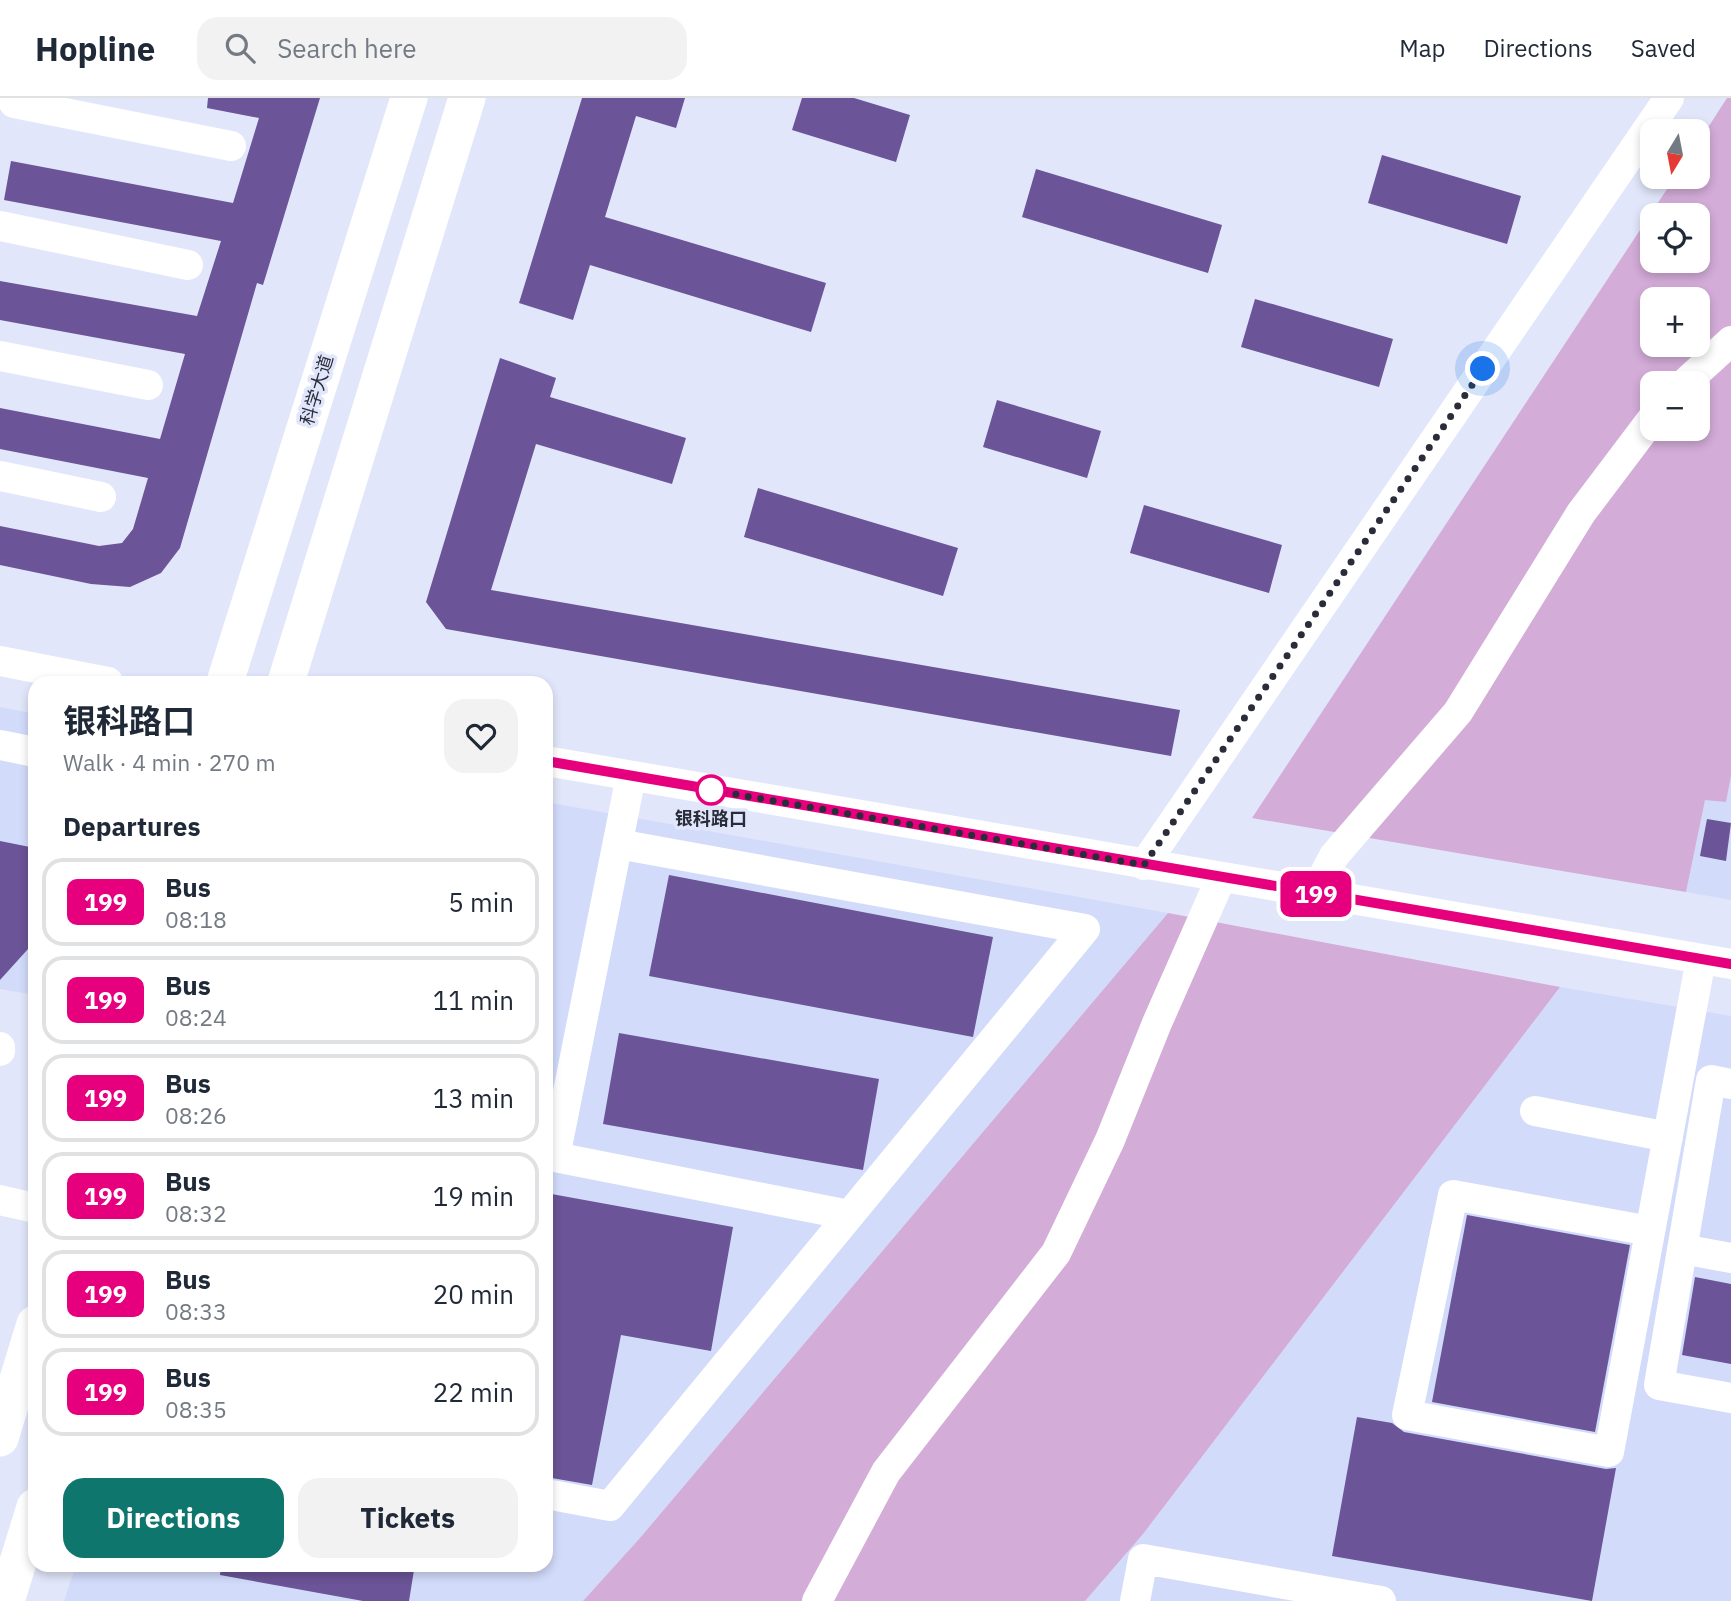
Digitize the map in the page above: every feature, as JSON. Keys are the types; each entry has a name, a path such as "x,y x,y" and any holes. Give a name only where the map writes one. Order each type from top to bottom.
{"main road":[{"name":"科学大道","path":"227,676 409,98"},
{"path":"288,676 467,98"},
{"path":"0,1438 7,1396 28,1342"},
{"path":"6,1601 28,1530"}],"street":[{"path":"1144,865 1669,98"},
{"path":"9,101 231,146"},
{"path":"0,226 188,265"},
{"path":"1698,371 1731,341"},
{"path":"0,356 148,385"},
{"path":"1314,894 1334,856 1458,712 1581,513 1640,435"},
{"path":"0,477 101,497"},
{"path":"0,661 77,676"},
{"path":"0,745 28,751"},
{"path":"553,762 1731,964"},
{"path":"553,1142 631,776"},
{"path":"553,1495 610,1506 1084,929 618,844"},
{"path":"817,1601 886,1472 1056,1253 1110,1140 1157,1023 1221,878"},
{"path":"1650,1231 1453,1195 1407,1415 1609,1452 1701,959"},
{"path":"1731,1084 1711,1080 1659,1385 1731,1398"},
{"path":"1535,1111 1668,1137"},
{"path":"553,1157 849,1215"},
{"path":"0,1200 28,1206"},
{"path":"1682,1249 1731,1258"},
{"path":"1135,1601 1143,1559 1381,1601"}],"shaded area":[{"path":"1727,98 1731,98 1731,776 1726,802 1705,800 1686,892 1252,818 1640,230 1640,273 1710,273 1710,203 1658,203 1667,189 1710,189 1710,124"},
{"path":"0,707 28,713 28,994 0,989"},
{"path":"1731,776 1731,900 1686,892 1705,799 1726,802"},
{"path":"553,803 1168,913 640,1538 583,1601 64,1601 74,1572 553,1572"},
{"path":"1168,913 1560,987 1143,1534 1085,1601 583,1601 640,1538"},
{"path":"1560,987 1731,1016 1731,1601 1085,1601 1143,1534"}],"building":[{"path":"208,98 320,98 263,285 257,283 180,548 161,573 130,587 91,584 0,565 0,526 99,546 122,543 133,529 148,478 0,449 0,408 160,439 185,354 0,320 0,281 197,316 221,241 4,200 11,161 233,203 259,118 207,108"},
{"path":"582,98 685,98 676,128 636,116 605,217 826,283 811,332 590,265 573,320 519,303"},
{"path":"802,98 854,98 910,115 896,162 792,130"},
{"path":"1382,155 1521,196 1507,244 1368,203"},
{"path":"1036,169 1222,225 1208,273 1022,217"},
{"path":"1255,299 1393,339 1379,387 1241,347"},
{"path":"500,358 556,378 550,397 686,438 672,484 536,444 491,590 1180,710 1171,756 446,629 426,602"},
{"path":"997,400 1101,431 1087,478 983,447"},
{"path":"758,488 958,548 943,596 744,537"},
{"path":"1144,505 1282,545 1269,593 1130,553"},
{"path":"1707,819 1731,823 1726,861 1700,856"},
{"path":"0,841 28,847 28,949 0,980"},
{"path":"669,875 993,937 973,1037 649,976"},
{"path":"619,1033 879,1079 863,1170 603,1124"},
{"path":"553,1194 733,1227 711,1351 621,1335 592,1485 553,1478"},
{"path":"1467,1215 1630,1245 1595,1432 1432,1402"},
{"path":"1695,1277 1731,1284 1731,1364 1682,1355"},
{"path":"1357,1417 1392,1423 1404,1432 1606,1469 1616,1468 1592,1601 1332,1556"},
{"path":"220,1572 414,1572 409,1601 363,1601 220,1575"}],"bus line":[{"name":"199","path":"553,762 1731,964"}],"place":[{"name":"银科路口","path":"711,790"}],"route":[{"path":"711,790 1144,865 1483,369"}]}
